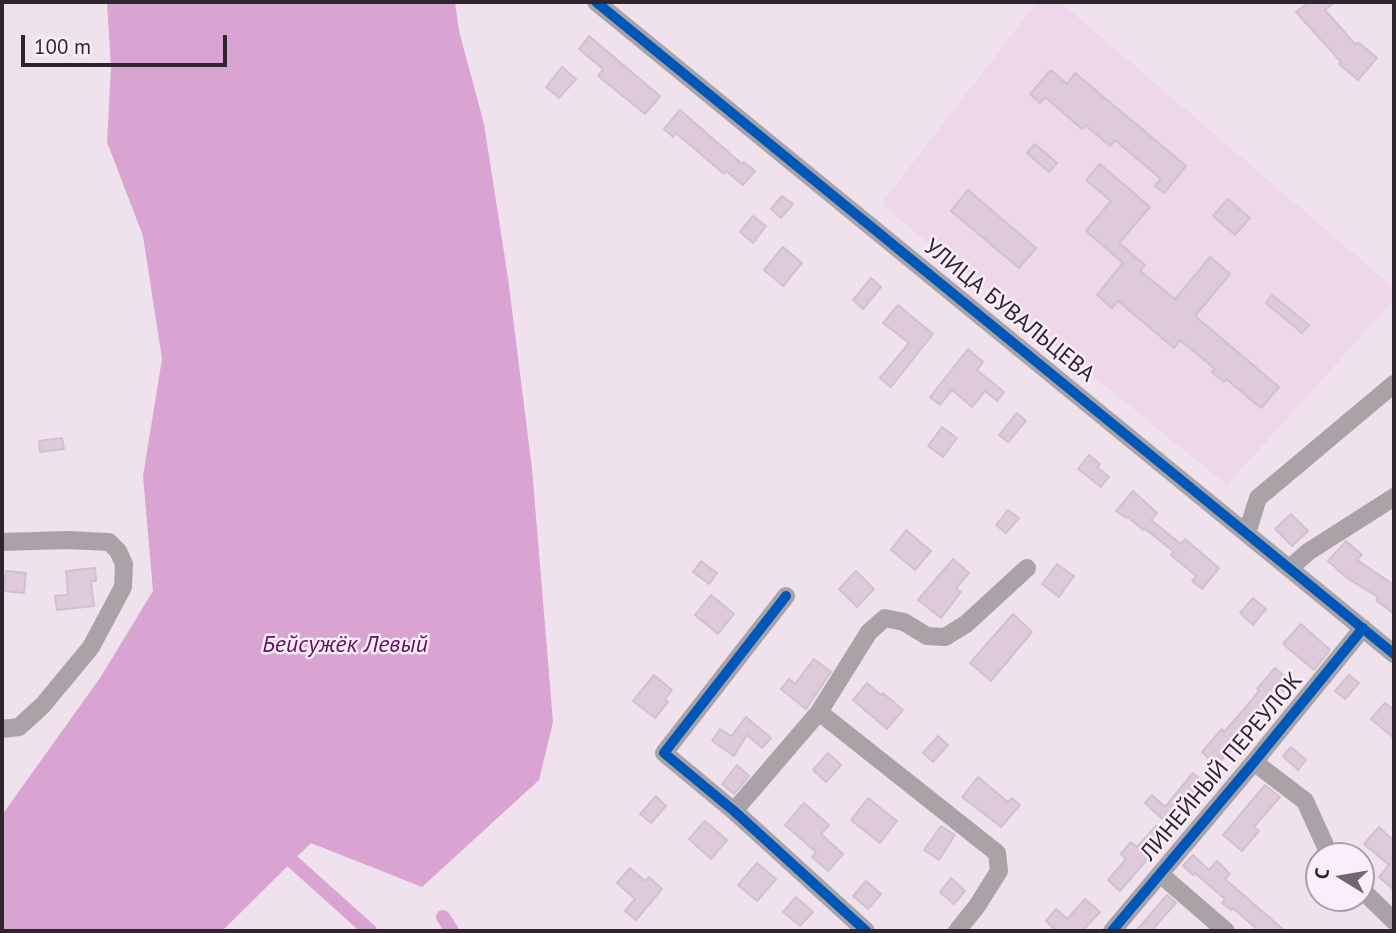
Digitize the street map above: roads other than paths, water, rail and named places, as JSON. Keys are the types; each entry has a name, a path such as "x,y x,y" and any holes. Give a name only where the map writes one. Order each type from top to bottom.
{"street":[{"name":"УЛИЦА БУВАЛЬЦЕВА","path":"596,2 1394,654"},
{"path":"1247,533 1258,498 1394,384"},
{"path":"1290,568 1308,552 1394,497"},
{"path":"2,541 109,542 118,551 124,564 122,586 91,647 43,705 19,727 2,729"},
{"path":"734,811 819,712 869,632 885,618 904,622 927,636 945,637 966,624 1027,568"},
{"path":"786,596 664,753 734,811 866,931"},
{"name":"ЛИНЕЙНЫЙ ПЕРЕУЛОК","path":"1112,931 1363,628"},
{"path":"819,712 997,853 999,871 957,931"},
{"path":"1254,762 1305,800 1324,842"},
{"path":"1160,874 1226,931"},
{"path":"1375,902 1394,920"}],"water":[{"name":"Бейсужёк Левый","path":"107,2 455,2 459,31 484,124 508,278 532,469 553,722 539,780 422,887 311,843 222,931 2,931 2,815 100,678 153,591 143,476 162,359 143,236 107,142 111,67"}],"waterway":[{"path":"292,861 370,931"},
{"path":"443,917 452,931"}]}
